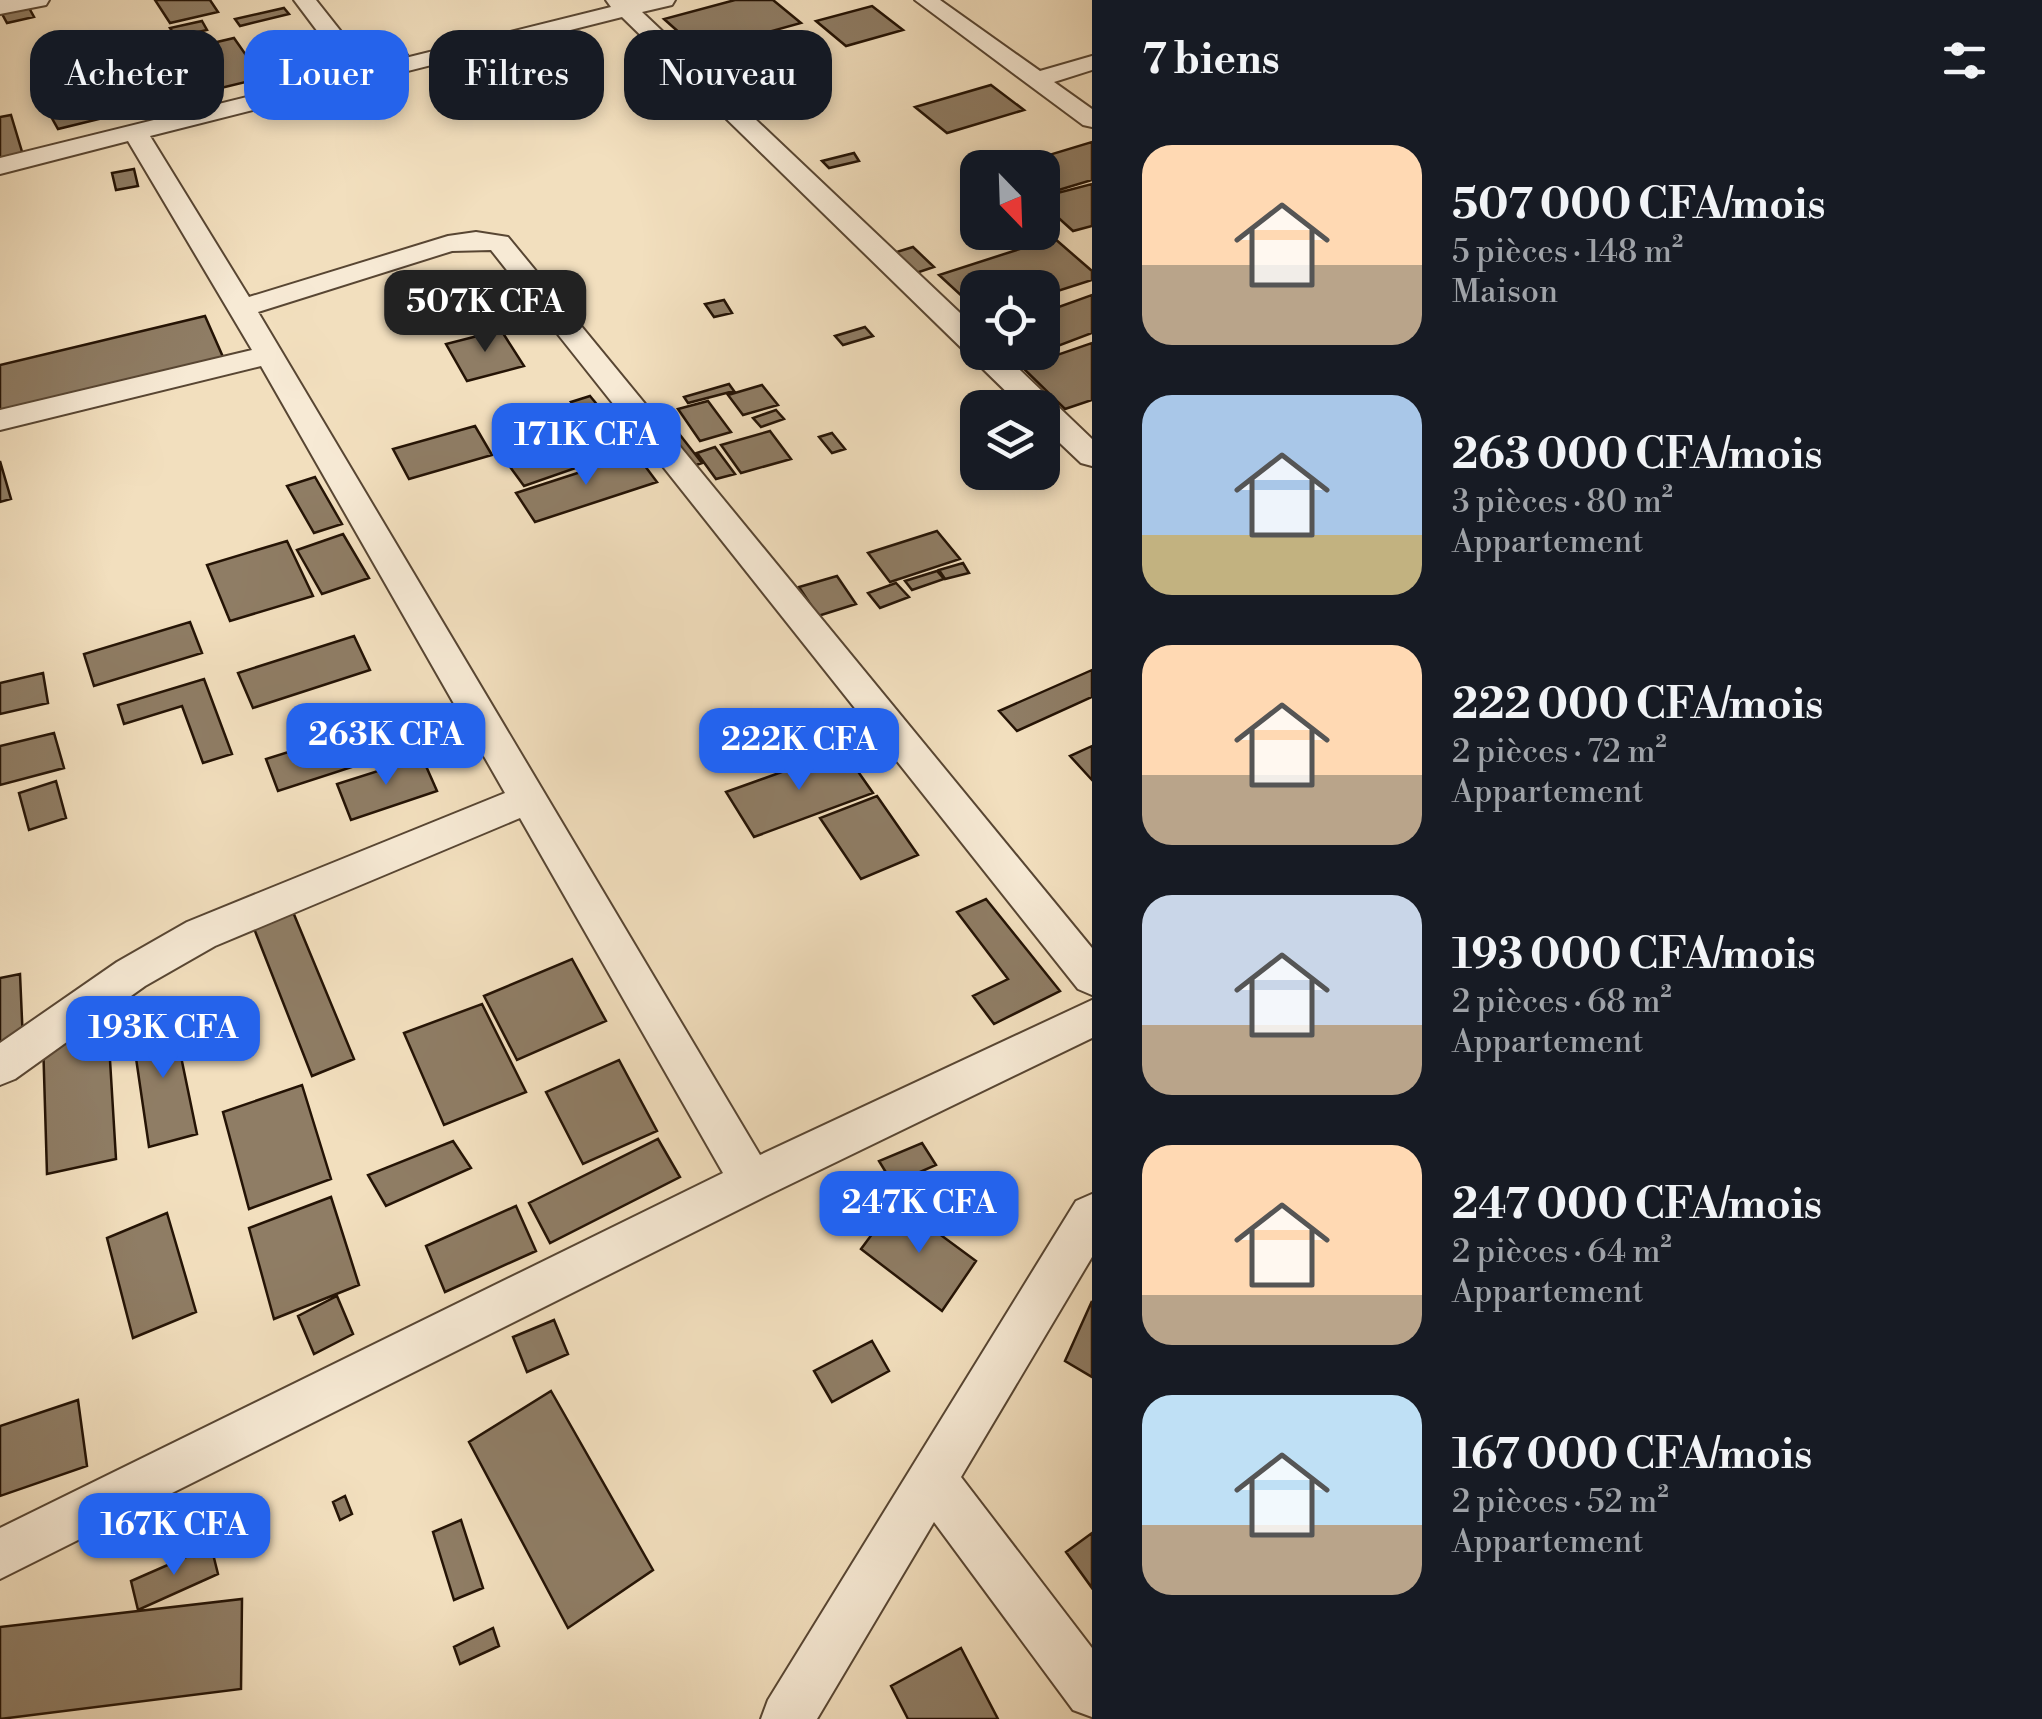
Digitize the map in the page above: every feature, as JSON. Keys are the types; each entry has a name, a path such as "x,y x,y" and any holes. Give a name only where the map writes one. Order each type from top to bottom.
{"street":[{"path":"0,8 38,0"},
{"path":"305,0 328,30"},
{"path":"409,63 622,5 664,0"},
{"path":"926,0 1092,120"},
{"path":"622,5 960,329"},
{"path":"1039,78 1092,63"},
{"path":"0,166 244,105"},
{"path":"135,132 242,308 751,1181"},
{"path":"242,308 448,244 476,240 500,243 1092,978"},
{"path":"0,420 270,356"},
{"path":"1003,370 1023,390"},
{"path":"1060,425 1092,456"},
{"path":"0,1066 131,974 201,934 528,799"},
{"path":"0,1554 751,1181 1092,1018"},
{"path":"787,1719 1092,1216"},
{"path":"933,1480 1092,1691"}],"building":[{"path":"155,0 210,0 218,12 170,23"},
{"path":"735,0 773,0 801,23 776,30 676,30 664,19"},
{"path":"28,6 34,17 7,23 1,12"},
{"path":"872,6 903,30 846,46 832,30 816,21"},
{"path":"284,8 289,14 240,26 235,19"},
{"path":"202,21 207,30 171,30"},
{"path":"234,38 244,52 244,82 224,87 224,40"},
{"path":"991,85 1024,110 947,133 915,107"},
{"path":"11,115 23,155 0,159 0,117"},
{"path":"53,120 95,120 58,129"},
{"path":"1092,142 1092,180 1060,190 1060,152"},
{"path":"854,153 859,161 829,168 822,161"},
{"path":"134,169 138,186 116,190 112,173"},
{"path":"1092,184 1092,226 1073,231 1060,219 1060,192"},
{"path":"1060,243 1092,271 1092,280 1060,290 1060,270 960,270 960,294 939,275 1017,250 1060,250"},
{"path":"913,247 934,267 910,275 890,254"},
{"path":"1092,295 1092,333 1060,345 1060,307"},
{"path":"724,300 732,313 714,317 705,304"},
{"path":"205,316 223,357 0,412 0,365"},
{"path":"865,327 873,336 843,345 835,336"},
{"path":"501,330 524,366 467,381 446,344"},
{"path":"1092,343 1092,400 1065,409 1060,404 1060,390 1046,390 1025,370 1060,370 1060,354"},
{"path":"729,384 734,391 688,403 684,397"},
{"path":"762,385 778,405 743,415 728,395"},
{"path":"590,396 633,448 524,486 497,449 585,420 571,402"},
{"path":"708,401 731,432 700,441 678,409"},
{"path":"776,410 784,419 761,427 753,418"},
{"path":"666,417 702,463 687,468 651,422"},
{"path":"475,426 492,455 409,479 393,449"},
{"path":"770,431 791,459 741,473 721,445"},
{"path":"832,433 845,449 832,453 819,437"},
{"path":"715,447 735,474 716,479 697,453"},
{"path":"636,454 657,482 535,522 516,493"},
{"path":"0,461 11,499 0,502"},
{"path":"315,477 342,524 314,533 287,486"},
{"path":"937,531 960,559 890,582 868,553"},
{"path":"343,534 369,578 322,594 297,550"},
{"path":"287,541 313,596 230,621 207,565"},
{"path":"963,563 969,573 945,579 939,570"},
{"path":"937,571 944,579 912,590 905,581"},
{"path":"837,576 856,604 818,616 799,587"},
{"path":"896,583 909,597 880,608 868,593"},
{"path":"190,622 202,653 94,686 84,654"},
{"path":"354,636 370,670 253,708 238,673"},
{"path":"1092,670 1092,697 1017,731 999,711"},
{"path":"43,673 48,703 0,714 0,683"},
{"path":"204,679 232,754 203,763 182,706 124,724 118,705"},
{"path":"844,715 865,746 847,753 826,721"},
{"path":"384,722 398,752 278,791 266,759"},
{"path":"54,733 64,768 0,785 0,746"},
{"path":"1092,746 1092,780 1070,756"},
{"path":"843,750 873,793 754,837 726,792"},
{"path":"422,757 437,791 351,820 337,784"},
{"path":"56,781 66,818 29,830 19,793"},
{"path":"877,796 918,855 861,879 820,818"},
{"path":"986,899 1060,991 994,1024 973,996 1008,979 957,912"},
{"path":"293,912 354,1059 312,1076 253,926"},
{"path":"572,959 606,1021 517,1060 484,996"},
{"path":"20,974 23,1042 0,1047 0,978"},
{"path":"482,1004 526,1092 444,1125 404,1033"},
{"path":"172,1013 197,1134 149,1147 131,1024"},
{"path":"108,1027 116,1159 47,1174 43,1040"},
{"path":"619,1060 657,1131 583,1164 546,1092"},
{"path":"302,1085 331,1179 249,1209 223,1112"},
{"path":"658,1139 680,1177 550,1243 529,1203"},
{"path":"453,1141 471,1168 386,1206 368,1175"},
{"path":"922,1143 936,1165 893,1184 879,1161"},
{"path":"331,1197 359,1285 274,1319 249,1228"},
{"path":"896,1202 976,1261 942,1311 861,1249"},
{"path":"516,1206 536,1251 445,1292 426,1246"},
{"path":"167,1213 196,1312 133,1338 107,1238"},
{"path":"337,1296 353,1334 314,1354 298,1316"},
{"path":"1092,1301 1092,1377 1065,1361"},
{"path":"554,1320 568,1354 527,1372 513,1337"},
{"path":"872,1341 889,1371 832,1402 814,1371"},
{"path":"551,1391 653,1570 568,1628 469,1442"},
{"path":"78,1400 87,1466 0,1496 0,1426"},
{"path":"345,1496 352,1514 340,1520 333,1502"},
{"path":"461,1520 483,1588 454,1600 433,1532"},
{"path":"1092,1533 1092,1588 1066,1552"},
{"path":"211,1546 218,1574 138,1610 131,1581"},
{"path":"242,1599 241,1689 0,1719 0,1627"},
{"path":"493,1628 499,1646 460,1664 454,1647"},
{"path":"961,1648 998,1719 908,1719 891,1686"}]}
